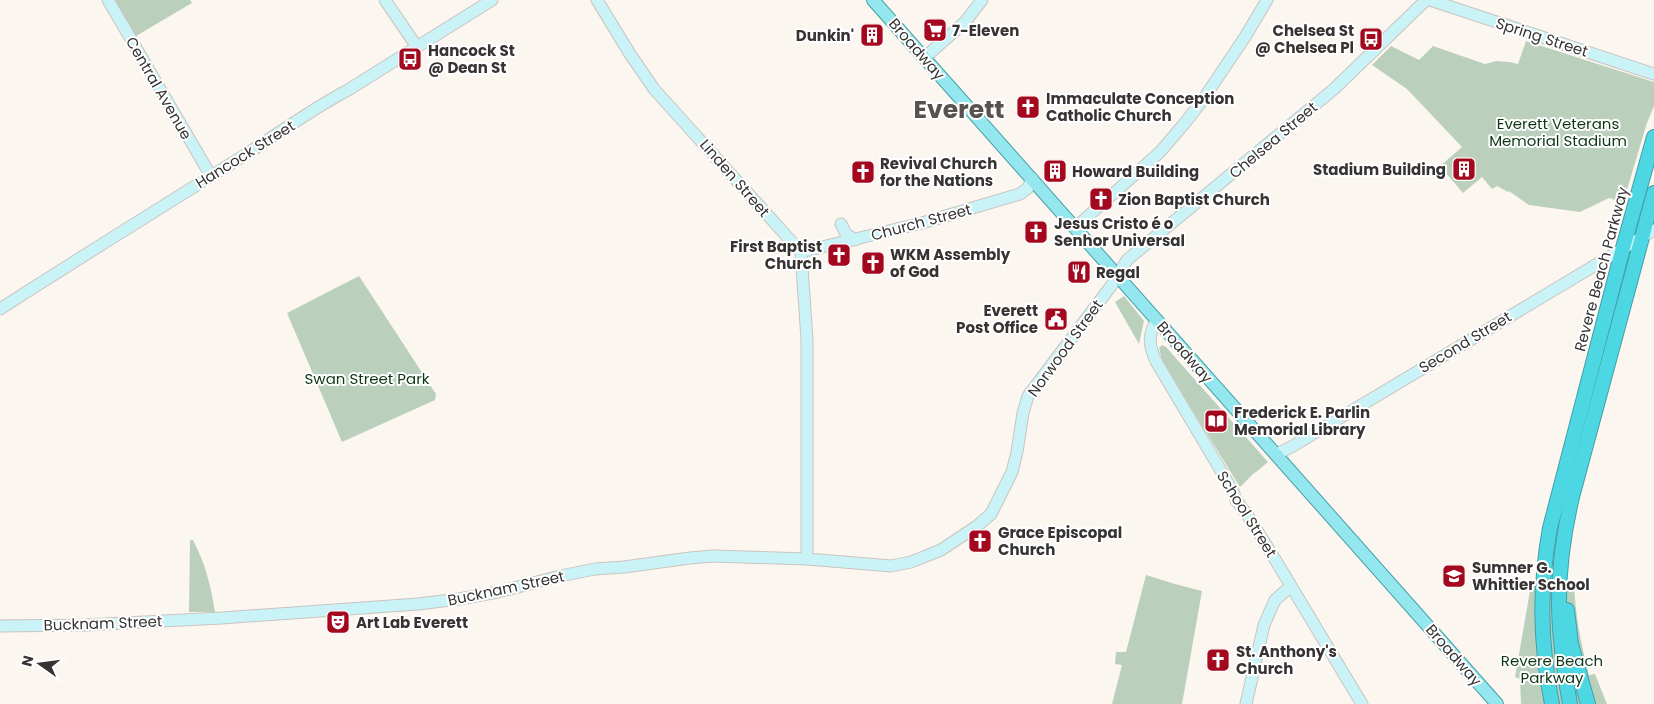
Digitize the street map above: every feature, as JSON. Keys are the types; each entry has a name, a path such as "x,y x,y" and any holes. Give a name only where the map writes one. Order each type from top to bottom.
{"highway":[{"name":"Revere Beach Parkway","path":"1552,704 1542,625 1542,584 1546,549 1558,493 1654,137"},
{"name":"Revere Beach Parkway","path":"1570,704 1561,651 1558,607 1560,561 1565,526 1654,193"},
{"path":"1565,526 1564,555 1567,615 1571,644 1588,704"}],"main road":[{"name":"Broadway","path":"873,0 1497,704"}],"street":[{"name":"Central Avenue","path":"108,0 210,176"},
{"path":"385,0 417,47"},
{"name":"Hancock Street","path":"0,309 330,99 492,0"},
{"name":"Linden Street","path":"597,0 654,89 801,252"},
{"path":"924,58 965,22 982,0"},
{"path":"1076,228 1160,152 1178,131 1202,101 1245,37 1267,0"},
{"name":"Chelsea Street","path":"1118,276 1128,260 1328,94 1426,0"},
{"name":"Spring Street","path":"1430,0 1654,74"},
{"name":"Church Street","path":"801,252 922,223 1020,194 1028,188 1032,178"},
{"path":"841,224 846,234 855,240"},
{"name":"Second Street","path":"1277,454 1294,446 1654,230"},
{"path":"801,252 807,340 807,559"},
{"name":"Norwood Street","path":"891,566 911,562 941,550 991,514 1012,472 1028,396 1118,276"},
{"name":"School Street","path":"1157,320 1152,328 1150,350 1241,506 1362,704"},
{"name":"Bucknam Street","path":"0,626 96,624 418,604 498,592 595,569 713,556 807,559 891,566"},
{"path":"1246,704 1264,625 1275,600 1290,587"}],"green space":[{"path":"115,0 190,0 192,3 136,36"},
{"name":"Everett Veterans Memorial Stadium","path":"1526,41 1654,82 1654,106 1623,203 1609,198 1580,212 1529,205 1509,191 1497,186 1492,189 1482,177 1463,193 1440,166 1462,147 1407,89 1372,65 1391,46 1419,60 1433,46 1485,64 1496,61 1518,64"},
{"name":"Swan Street Park","path":"359,276 436,394 435,400 342,442 287,313"},
{"path":"1124,296 1144,321 1139,344 1115,302"},
{"path":"1162,345 1166,347 1268,462 1240,487 1163,363 1159,348"},
{"path":"190,540 193,540 204,566 215,612 189,612"},
{"path":"1146,575 1202,591 1182,704 1112,704 1122,665 1115,664 1116,652 1126,652"},
{"name":"Revere Beach Parkway","path":"1574,582 1579,629 1589,675 1595,674 1607,704 1521,704 1520,679 1515,677 1531,585"}],"place":[{"name":"7-Eleven","path":"935,30"},
{"name":"Dunkin'","path":"872,35"},
{"name":"Chelsea St @ Chelsea Pl","path":"1371,39"},
{"name":"Hancock St @ Dean St","path":"410,59"},
{"name":"Immaculate Conception Catholic Church","path":"1028,107"},
{"name":"Stadium Building","path":"1464,169"},
{"name":"Howard Building","path":"1055,171"},
{"name":"Revival Church for the Nations","path":"863,172"},
{"name":"Zion Baptist Church","path":"1101,199"},
{"name":"Jesus Cristo é o Senhor Universal","path":"1036,232"},
{"name":"First Baptist Church","path":"839,255"},
{"name":"WKM Assembly of God","path":"873,263"},
{"name":"Regal","path":"1079,272"},
{"name":"Everett Post Office","path":"1056,319"},
{"name":"Frederick E. Parlin Memorial Library","path":"1216,421"},
{"name":"Grace Episcopal Church","path":"980,541"},
{"name":"Sumner G. Whittier School","path":"1454,576"},
{"name":"Art Lab Everett","path":"338,622"},
{"name":"St. Anthony's Church","path":"1218,660"}],"district":[{"name":"Everett","path":"959,109"}]}
